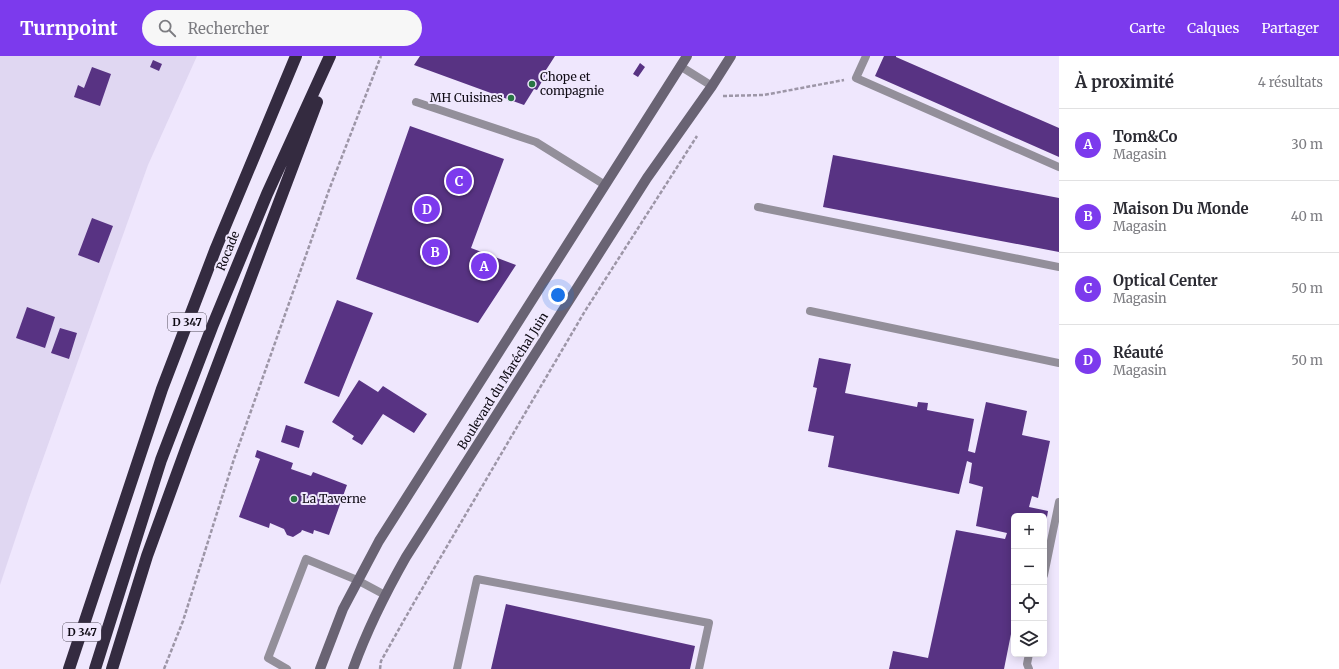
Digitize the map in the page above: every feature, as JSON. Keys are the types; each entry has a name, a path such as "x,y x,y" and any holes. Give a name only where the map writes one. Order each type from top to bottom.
{"highway":[{"name":"D 347","path":"69,669 162,389 216,248 296,56"},
{"name":"Rocade","path":"95,669 161,460 212,327 267,194 330,56"},
{"path":"112,669 148,556 187,446 335,56"}],"main road":[{"name":"Boulevard du Maréchal Juin","path":"320,669 343,608 379,541 686,56"},
{"name":"Boulevard du Maréchal Juin","path":"353,669 371,622 406,558 647,178 712,86 731,56"}],"lane":[{"path":"866,56 856,78 1059,167"},
{"path":"680,66 712,86"},
{"path":"416,102 536,142 605,185"},
{"path":"758,207 1059,267"},
{"path":"810,311 1059,363"},
{"path":"1047,560 1059,502"},
{"path":"287,669 268,658 306,559 357,580 385,595"},
{"path":"457,669 477,579 709,623 699,669"},
{"path":"1028,657 1027,664 1029,669"}],"path":[{"path":"164,669 183,622 234,459 329,190 381,56"},
{"path":"723,96 764,95 856,78"},
{"path":"718,102 727,89"},
{"path":"380,669 381,661 412,606 585,311 697,136"}],"shaded area":[{"path":"0,56 197,56 148,165 29,498 0,585"}],"building":[{"path":"420,56 555,56 546,70 548,71 537,90 534,89 524,105 414,65"},
{"path":"884,56 896,56 1059,128 1059,157 875,76"},
{"path":"153,60 162,64 159,71 150,67"},
{"path":"640,63 645,67 638,77 633,74"},
{"path":"92,67 111,74 100,106 74,97 78,85 84,88"},
{"path":"410,126 504,159 471,248 516,265 478,323 356,279"},
{"path":"833,155 1059,198 1059,252 823,207"},
{"path":"92,218 113,226 99,263 78,255"},
{"path":"337,300 373,313 339,397 304,383"},
{"path":"27,307 55,317 45,348 16,338"},
{"path":"60,328 77,333 69,359 51,353"},
{"path":"819,358 851,364 845,393 917,407 918,402 928,403 927,410 974,419 968,451 975,453 986,402 1027,411 1022,435 1050,441 1038,498 1032,496 1029,507 1048,511 1047,517 1047,513 1011,513 1011,634 1004,669 889,669 893,651 928,658 956,530 1005,539 1007,533 976,526 983,487 969,483 972,463 967,461 959,494 828,467 834,436 808,431 817,388 813,387"},
{"path":"359,380 378,392 383,386 427,414 414,433 383,414 362,445 352,439 354,436 332,422"},
{"path":"286,425 304,431 299,448 281,442"},
{"name":"La Taverne","path":"257,450 293,463 291,469 311,476 313,472 347,485 329,535 314,530 313,534 302,530 293,537 287,535 284,529 270,523 269,528 239,517 260,459 255,457"},
{"path":"506,604 695,646 690,669 491,669"}],"place":[{"name":"Chope et compagnie","path":"532,84"},
{"name":"MH Cuisines","path":"511,98"},
{"name":"Optical Center","path":"459,181"},
{"name":"Réauté","path":"427,209"},
{"name":"Maison Du Monde","path":"435,252"},
{"name":"Tom&Co","path":"484,266"},
{"name":"La Taverne","path":"294,499"}]}
